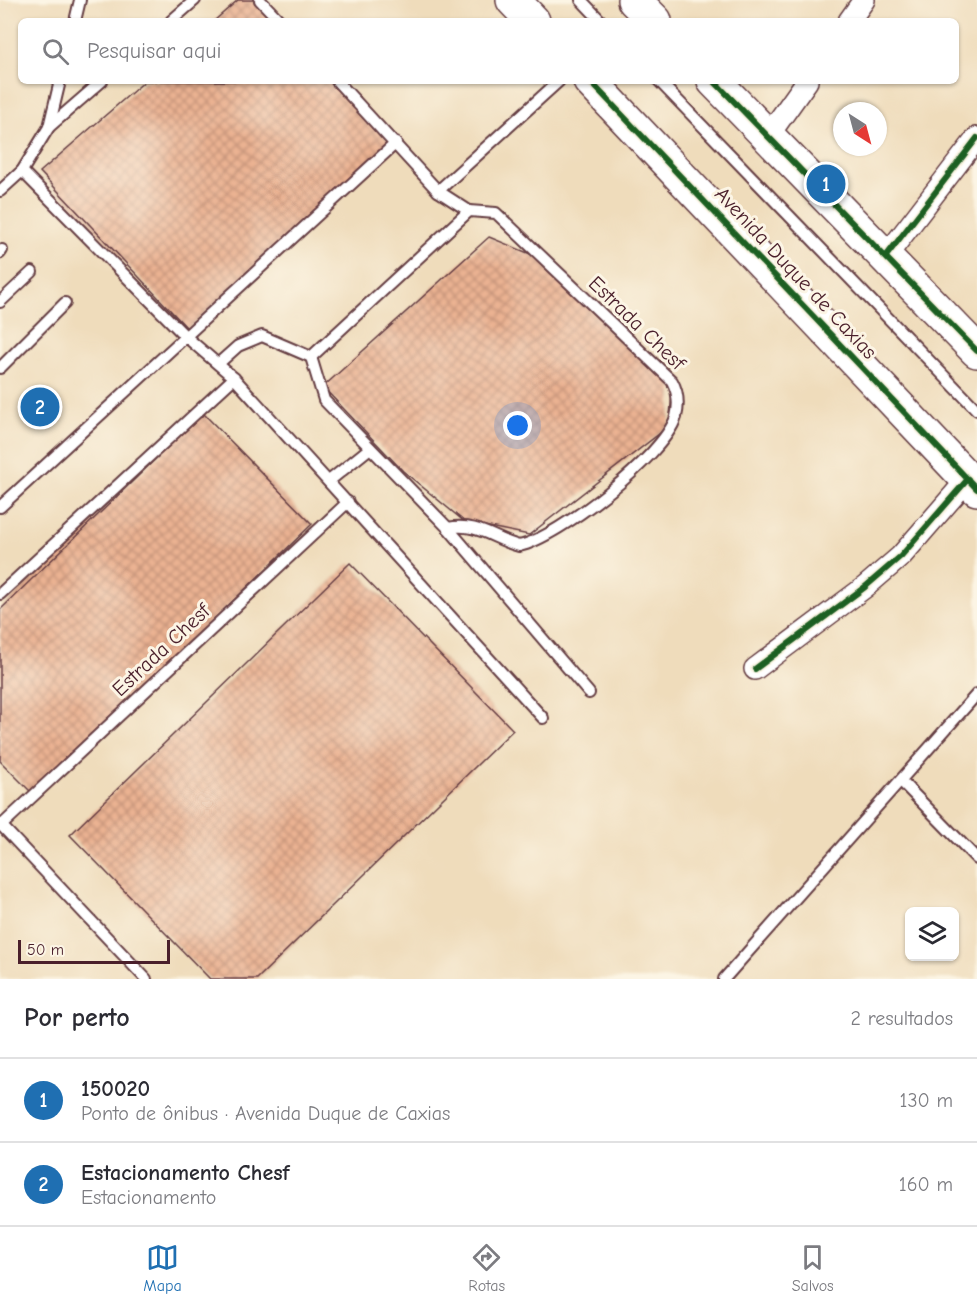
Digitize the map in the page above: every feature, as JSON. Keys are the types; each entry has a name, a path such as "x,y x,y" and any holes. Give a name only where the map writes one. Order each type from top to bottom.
{"highway":[{"path":"513,0 530,18"},
{"path":"634,0 652,18"},
{"name":"Avenida Duque de Caxias","path":"593,84 973,484"},
{"path":"717,84 977,351"}],"street":[{"path":"851,18 864,0"},
{"path":"768,136 805,84"},
{"path":"886,255 977,138"},
{"path":"755,669 865,587 901,556 973,484"}],"lane":[{"path":"76,18 80,0"},
{"path":"174,18 195,0"},
{"path":"260,0 277,18"},
{"path":"581,0 598,18"},
{"path":"49,127 59,84"},
{"path":"0,191 22,171 49,127 99,84"},
{"name":"Estrada Chesf","path":"340,84 438,191 469,211 496,213 672,381 676,391 678,407 675,419 667,432 622,482 546,536 519,546 470,525 448,528"},
{"path":"438,191 556,84"},
{"path":"662,84 977,410"},
{"path":"0,507 184,335 396,143"},
{"path":"22,171 184,335 234,378 543,718"},
{"path":"311,357 469,211"},
{"path":"0,302 32,272"},
{"path":"0,368 65,303"},
{"path":"219,363 238,346 262,336 311,357 324,400 448,528 589,693"},
{"path":"0,594 234,378"},
{"path":"329,481 370,447"},
{"name":"Estrada Chesf","path":"146,979 1,825 348,502"},
{"path":"724,979 977,694"},
{"path":"901,781 977,858"}],"building":[{"path":"238,0 253,0 270,18 217,18"},
{"path":"142,84 334,84 391,143 188,329 40,172"},
{"path":"489,237 540,258 673,383 669,426 529,535 465,522 403,471 323,387"},
{"path":"203,413 312,524 34,795 0,761 0,610"},
{"path":"350,563 513,730 257,979 210,979 70,835"}],"cycle path":[{"path":"593,84 977,489"},
{"path":"717,84 977,351"},
{"path":"887,255 977,138"},
{"path":"755,669 865,587 901,556 968,479"}],"place":[{"name":"150020","path":"826,184"},
{"name":"Estacionamento Chesf","path":"40,407"}]}
